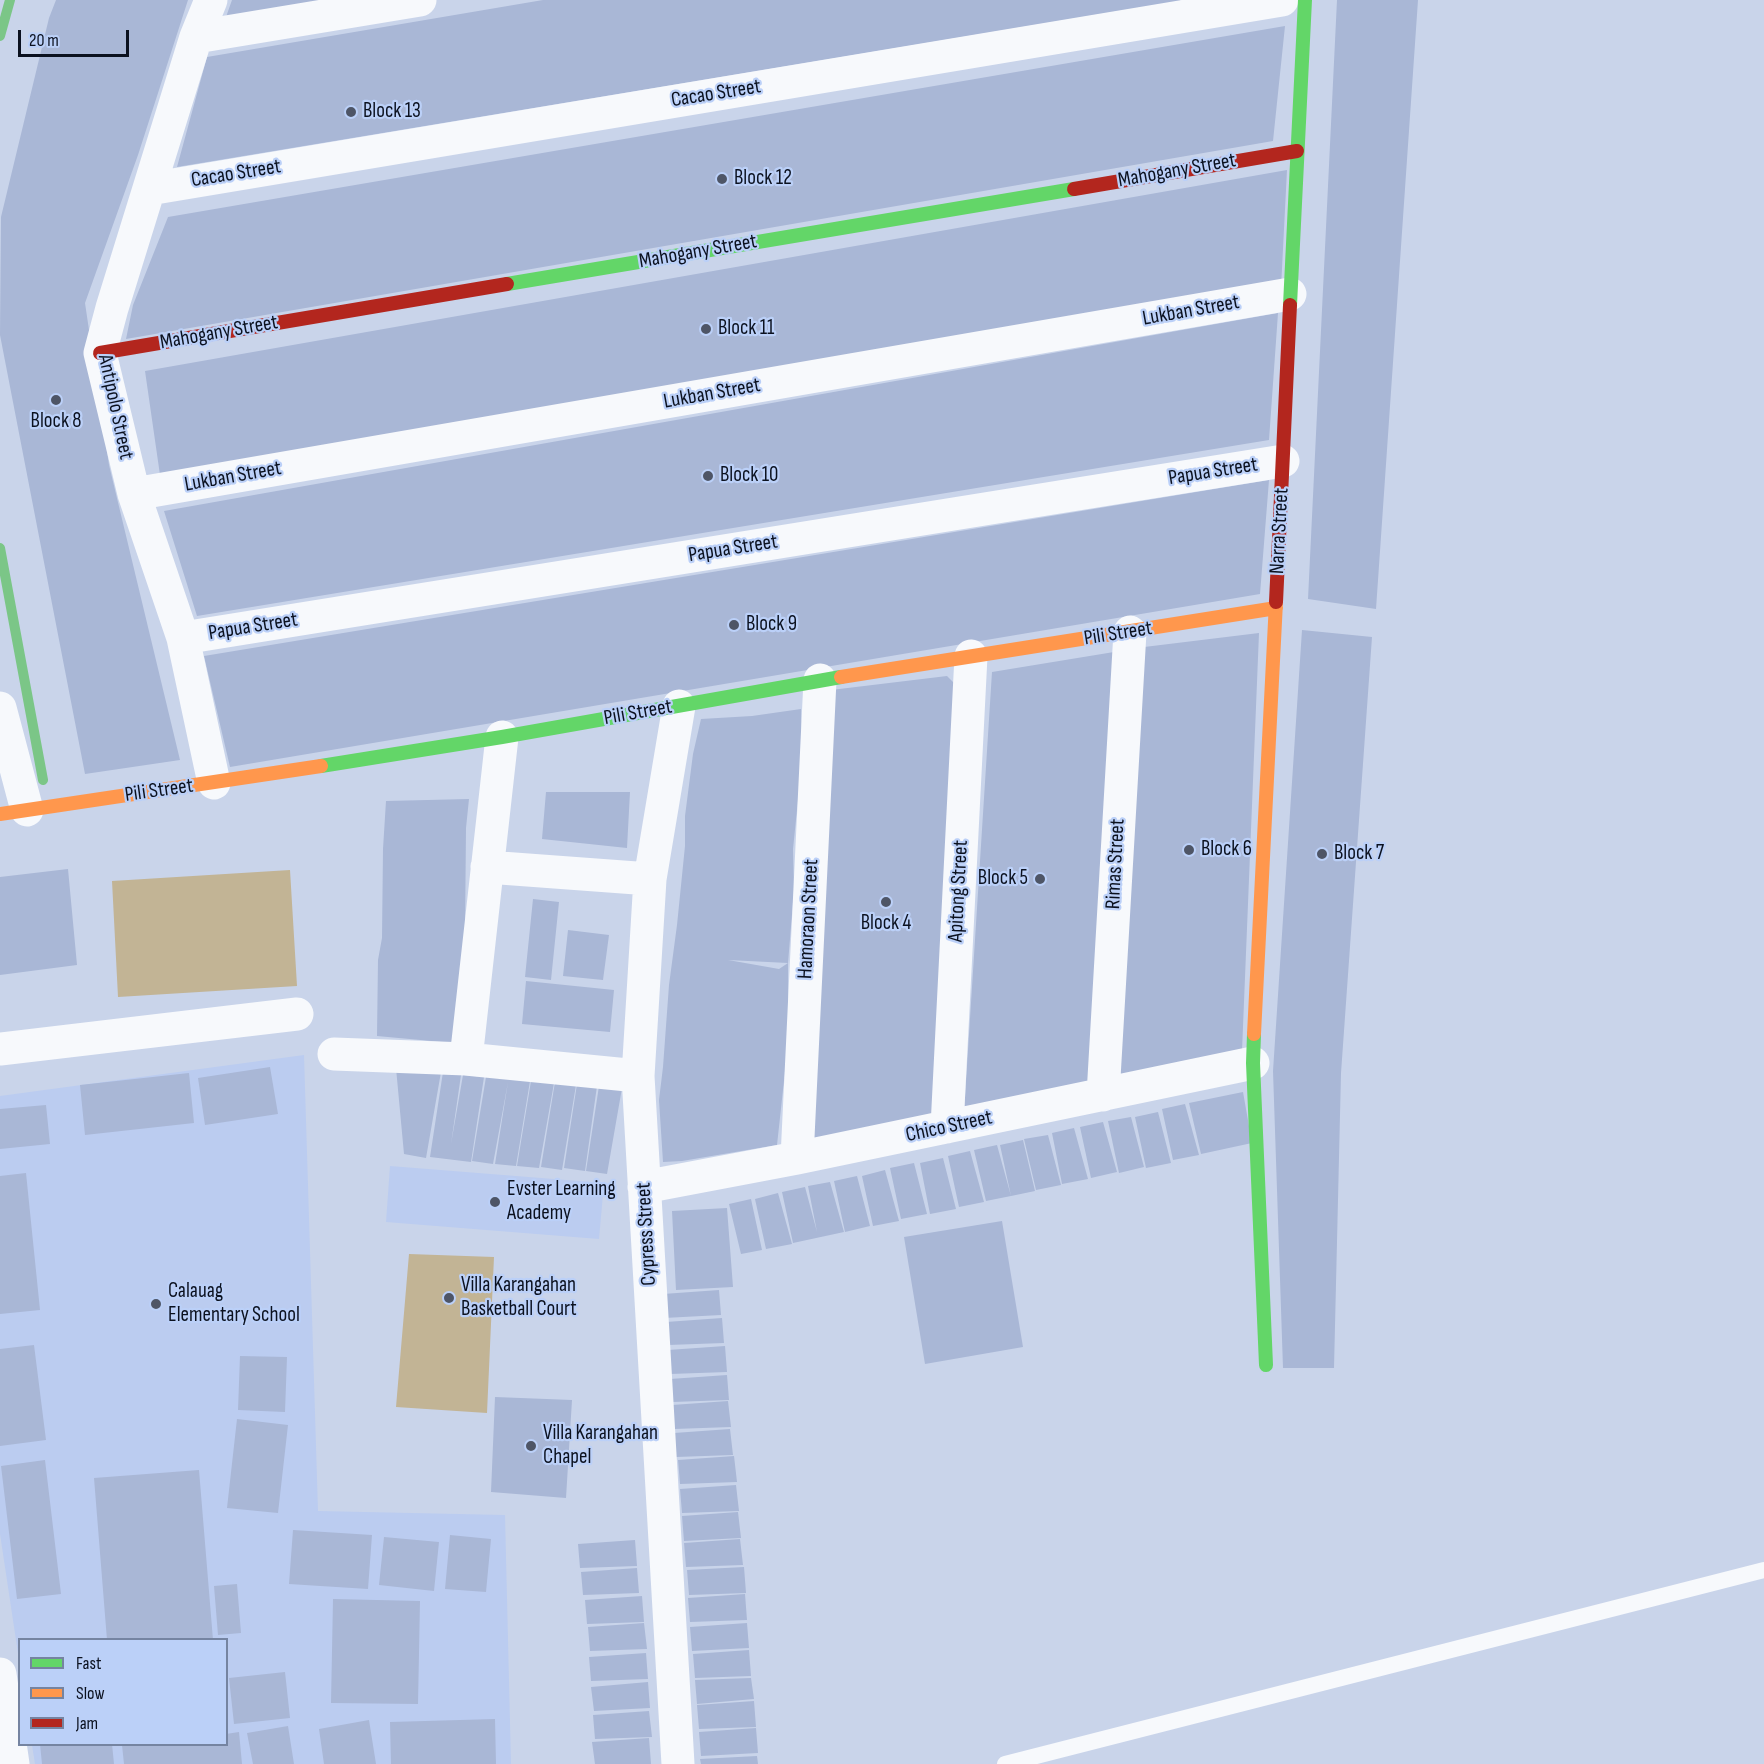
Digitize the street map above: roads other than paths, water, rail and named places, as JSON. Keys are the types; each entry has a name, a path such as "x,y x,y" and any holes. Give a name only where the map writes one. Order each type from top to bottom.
{"street":[{"name":"Antipolo Street","path":"211,0 196,37 100,353 134,494 183,638 214,783"},
{"path":"196,37 420,0"},
{"name":"Cacao Street","path":"149,189 1282,0"},
{"name":"Narra Street","path":"1266,1365 1253,1063 1305,0"},
{"name":"Mahogany Street","path":"100,353 1297,150"},
{"name":"Lukban Street","path":"134,494 1290,294"},
{"name":"Papua Street","path":"183,638 1283,461"},
{"name":"Pili Street","path":"14,812 502,737 820,680 1276,608"},
{"name":"Rimas Street","path":"1103,1095 1130,632"},
{"name":"Apitong Street","path":"948,1127 971,656"},
{"name":"Hamoraon Street","path":"797,1158 820,680"},
{"name":"Cypress Street","path":"678,1764 638,1077 650,879 679,706"},
{"path":"0,708 14,812"},
{"path":"466,1059 502,737"},
{"path":"487,867 650,879"},
{"path":"0,1049 297,1014"},
{"path":"334,1054 466,1059 638,1077"},
{"name":"Chico Street","path":"644,1187 797,1158 1253,1063"},
{"path":"0,1674 13,1764"}],"lane":[{"path":"1005,1764 1764,1570"}],"waterway":[{"path":"0,36 10,0"},
{"path":"0,548 43,780"}],"place":[{"name":"Block 13","path":"351,112"},
{"name":"Block 12","path":"722,179"},
{"name":"Block 11","path":"706,329"},
{"name":"Block 8","path":"56,400"},
{"name":"Block 10","path":"708,476"},
{"name":"Block 9","path":"734,625"},
{"name":"Block 6","path":"1189,850"},
{"name":"Block 7","path":"1322,854"},
{"name":"Block 5","path":"1040,879"},
{"name":"Block 4","path":"886,902"},
{"name":"Evster Learning Academy","path":"495,1202"},
{"name":"Villa Karangahan Basketball Court","path":"449,1298"},
{"name":"Calauag Elementary School","path":"156,1304"},
{"name":"Villa Karangahan Chapel","path":"531,1446"}]}
